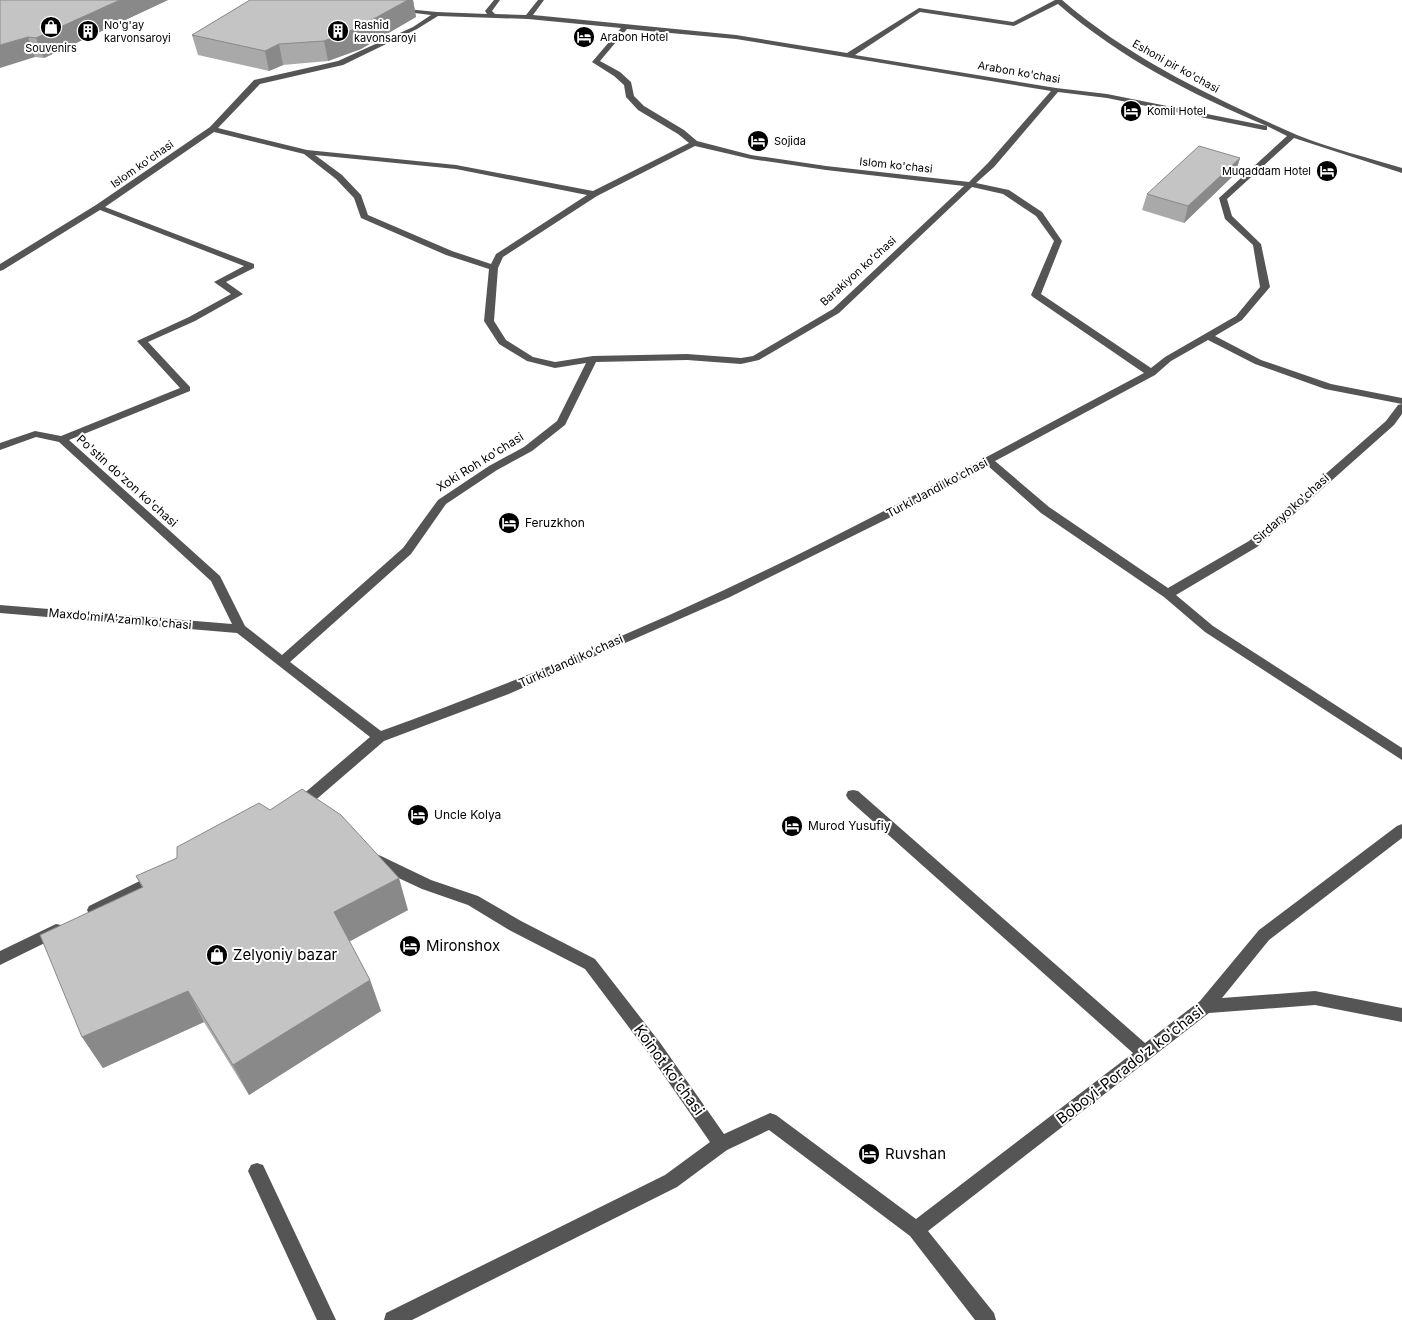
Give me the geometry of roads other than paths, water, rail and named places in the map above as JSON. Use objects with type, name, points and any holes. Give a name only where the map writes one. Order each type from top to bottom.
[{"type":"street","points":[[493,16],[488,11],[496,0]]},
{"type":"street","points":[[528,17],[541,0]]},
{"type":"street","points":[[848,56],[919,10],[1014,24],[1058,0]]},
{"type":"street","name":"Eshoni pir ko'chasi","points":[[1058,0],[1104,37],[1142,62],[1197,93],[1293,135]]},
{"type":"street","name":"Arabon ko'chasi","points":[[388,8],[436,14],[528,17],[736,37],[964,73],[1056,90],[1107,96],[1293,135],[1402,171]]},
{"type":"street","name":"Islom ko'chasi","points":[[0,268],[100,207],[213,129],[257,82],[340,63],[415,28],[436,14]]},
{"type":"street","name":"Islom ko'chasi","points":[[626,26],[596,62],[618,74],[628,84],[630,97],[641,108],[682,132],[694,142],[751,157],[826,168],[969,184],[1006,192],[1039,214],[1058,241],[1036,295],[1151,373]]},
{"type":"street","name":"Barakiyon ko'chasi","points":[[494,268],[489,321],[502,342],[530,359],[555,365],[594,359],[687,357],[741,361],[756,358],[836,312],[969,184],[992,165],[1056,90]]},
{"type":"street","points":[[213,129],[307,152],[456,167],[594,194]]},
{"type":"street","name":"Turki Jandi ko'chasi","points":[[284,814],[302,805],[379,737],[506,690],[726,594],[887,514],[988,461],[1151,373],[1168,359],[1239,318],[1265,287],[1257,244],[1228,217],[1223,198],[1293,135]]},
{"type":"street","points":[[307,152],[339,177],[358,196],[364,216],[449,253],[494,268],[499,256],[594,194],[694,142]]},
{"type":"street","name":"Po'stin do'zon ko'chasi","points":[[100,207],[250,266],[219,282],[238,294],[192,319],[142,341],[186,389],[62,440],[216,579],[240,629],[379,737]]},
{"type":"street","points":[[1208,336],[1258,362],[1329,387],[1402,401]]},
{"type":"street","name":"Xoki Roh ko'chasi","points":[[282,662],[407,551],[442,502],[493,468],[528,449],[561,423],[594,359]]},
{"type":"street","name":"Sirdaryo ko'chasi","points":[[1168,594],[1253,544],[1390,423],[1402,407]]},
{"type":"street","points":[[0,448],[35,434],[62,440]]},
{"type":"street","points":[[988,461],[1045,510],[1168,594],[1209,629],[1402,756]]},
{"type":"street","name":"Maxdo'mi A'zam ko'chasi","points":[[0,609],[240,629]]},
{"type":"street","points":[[853,795],[1146,1054]]},
{"type":"street","points":[[302,805],[316,813]]},
{"type":"street","name":"Boboyi-Porado'z ko'chasi","points":[[916,1230],[1206,1006],[1264,935],[1402,830]]},
{"type":"street","name":"Koinot ko'chasi","points":[[366,851],[380,864],[427,885],[472,900],[516,926],[590,964],[655,1049],[721,1144]]},
{"type":"street","points":[[0,958],[169,872]]},
{"type":"street","points":[[1206,1006],[1315,998],[1402,1015]]},
{"type":"street","points":[[393,1320],[671,1180],[721,1144],[770,1121],[916,1230],[987,1320]]},
{"type":"street","points":[[257,1171],[327,1320]]},
{"type":"place","name":"Souvenirs","points":[[51,27]]},
{"type":"place","name":"No'g'ay karvonsaroyi","points":[[88,31]]},
{"type":"place","name":"Rashid kavonsaroyi","points":[[338,31]]},
{"type":"place","name":"Arabon Hotel","points":[[584,37]]},
{"type":"place","name":"Komil Hotel","points":[[1131,111]]},
{"type":"place","name":"Sojida","points":[[758,141]]},
{"type":"place","name":"Muqaddam Hotel","points":[[1327,171]]},
{"type":"place","name":"Feruzkhon","points":[[509,523]]},
{"type":"place","name":"Uncle Kolya","points":[[418,815]]},
{"type":"place","name":"Murod Yusufiy","points":[[792,826]]},
{"type":"place","name":"Mironshox","points":[[410,946]]},
{"type":"place","name":"Zelyoniy bazar","points":[[217,955]]},
{"type":"place","name":"Ruvshan","points":[[869,1154]]}]
